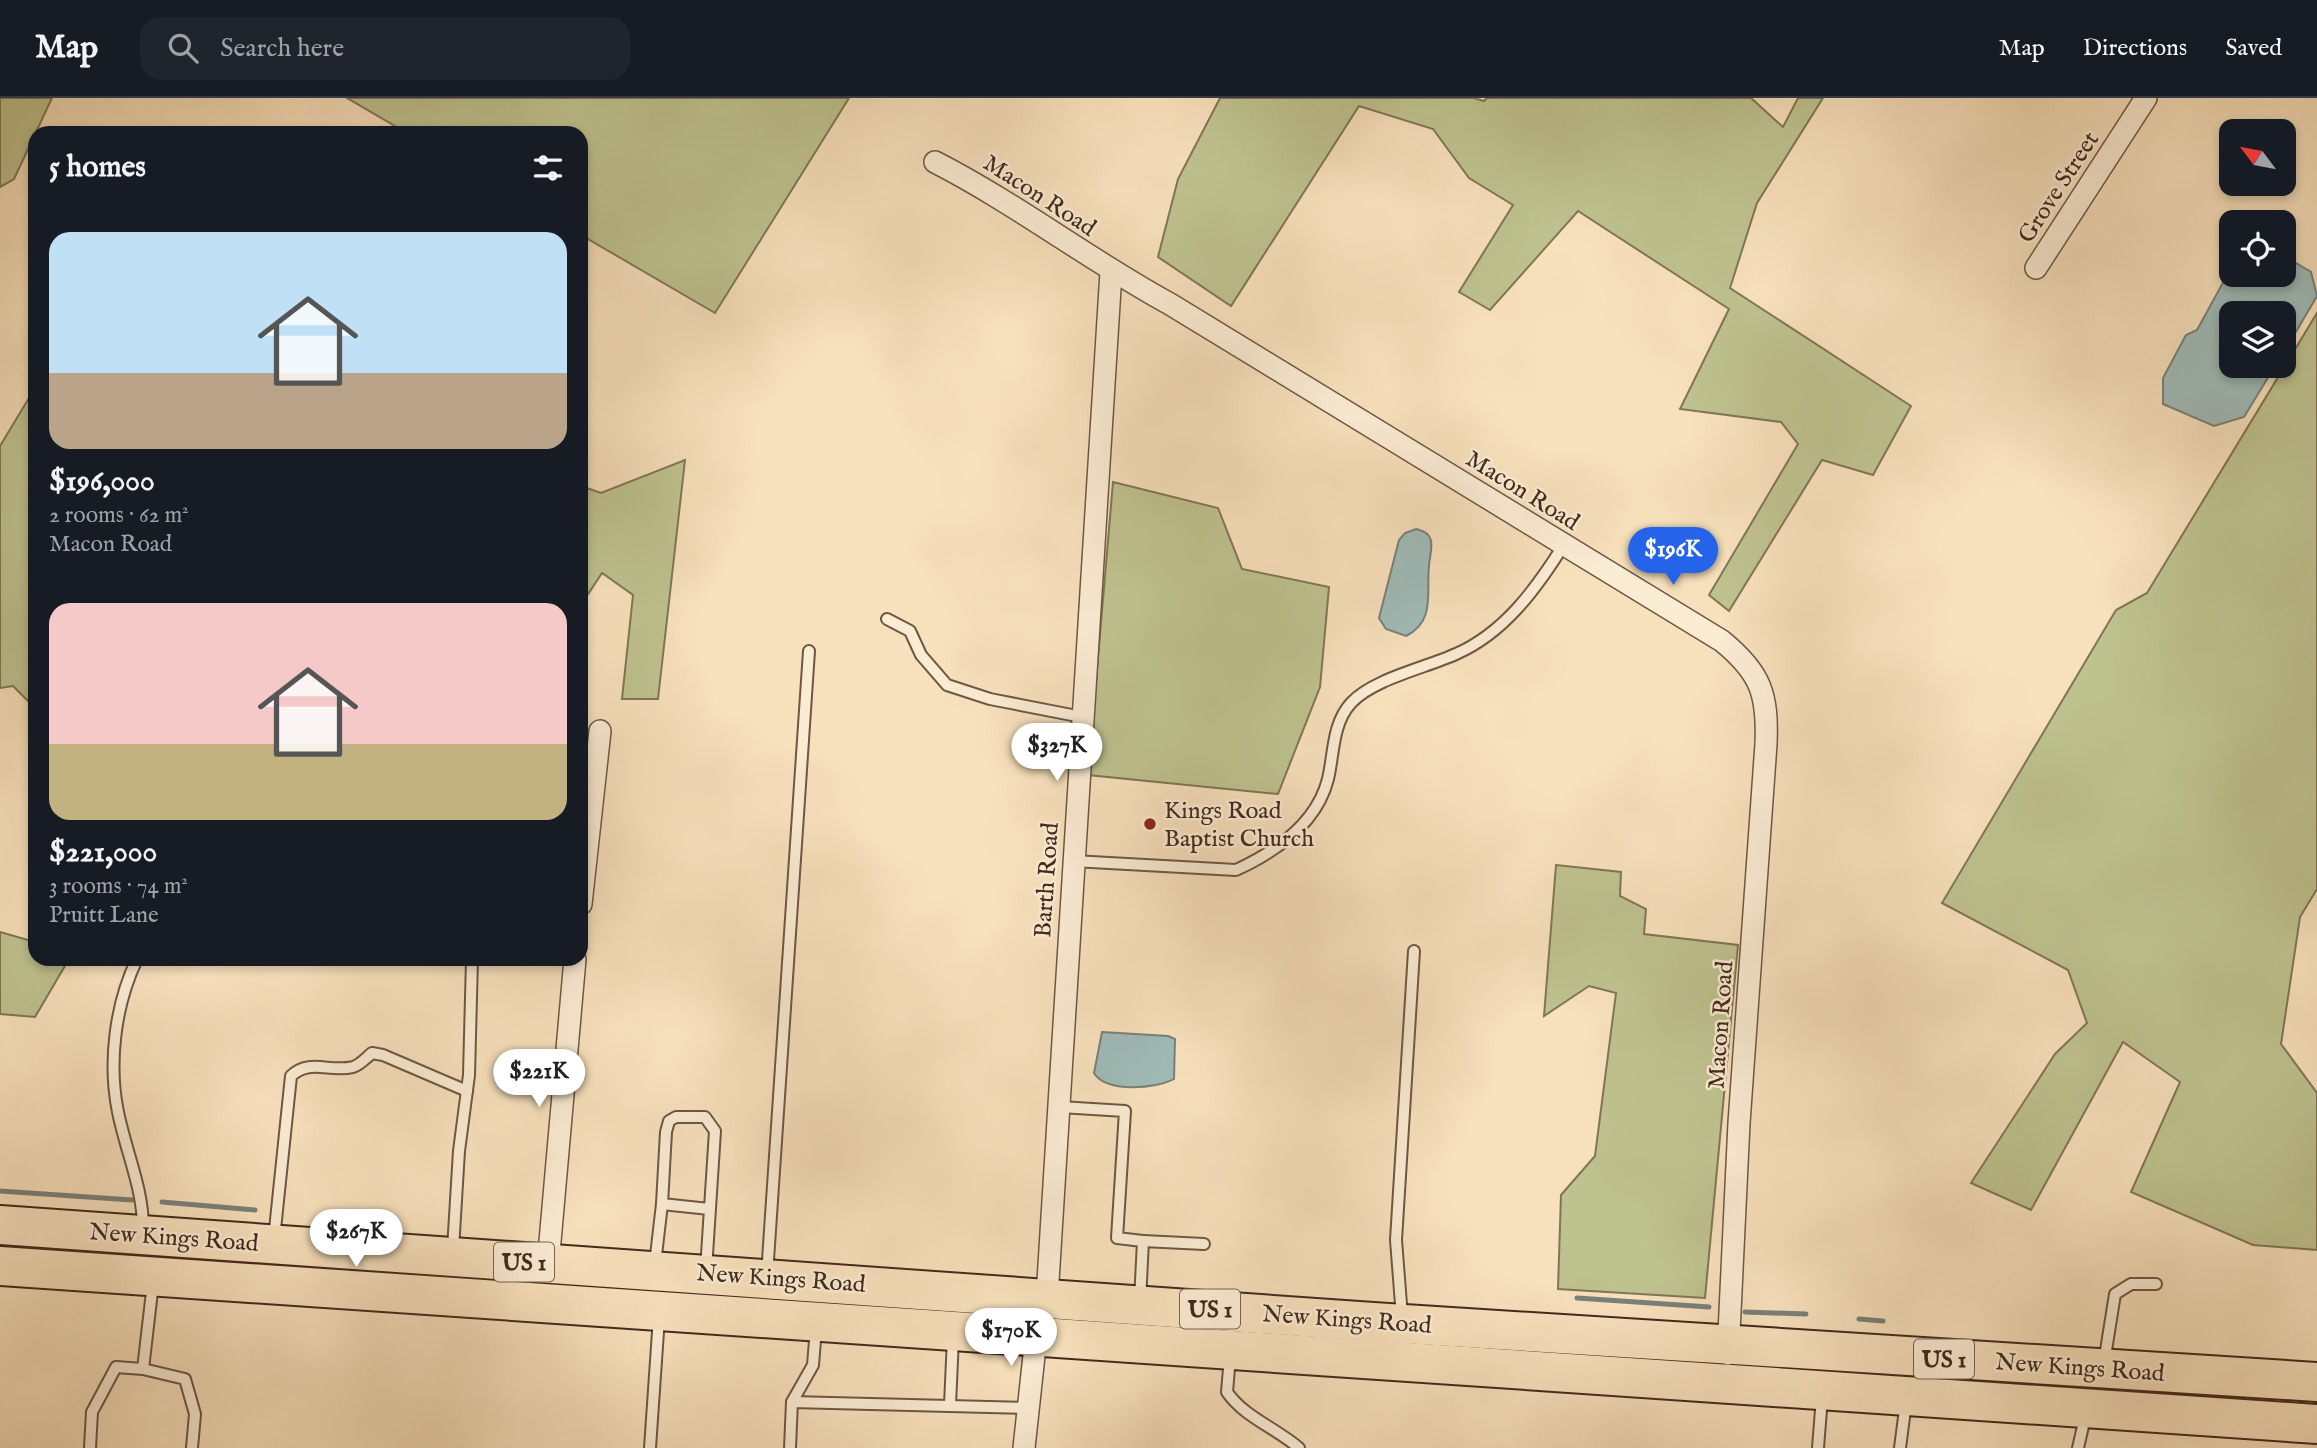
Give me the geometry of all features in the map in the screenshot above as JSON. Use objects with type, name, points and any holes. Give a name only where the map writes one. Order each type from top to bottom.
[{"type":"highway","name":"New Kings Road","points":[[0,1225],[1403,1323],[2317,1382]]},
{"type":"highway","name":"New Kings Road","points":[[0,1266],[2317,1424]]},
{"type":"highway","points":[[1867,1394],[1976,1381],[2059,1385],[2073,1382],[2096,1368]]},
{"type":"highway","points":[[2087,1409],[2094,1397],[2108,1390],[2258,1400],[2317,1392]]},
{"type":"street","name":"Grove Street","points":[[2036,268],[2146,98]]},
{"type":"street","name":"Macon Road","points":[[935,162],[992,191],[1111,272],[1170,304],[1722,640],[1742,657],[1758,680],[1765,696],[1766,744],[1739,1123],[1726,1384]]},
{"type":"street","name":"Barth Road","points":[[1024,1448],[1036,1337],[1047,1297],[1111,272]]},
{"type":"street","points":[[588,840],[600,731]]},
{"type":"street","points":[[548,1264],[574,966]]},
{"type":"street","points":[[334,1289],[336,1248]]},
{"type":"lane","points":[[1073,861],[1236,870],[1254,862],[1298,830],[1318,803],[1328,780],[1340,721],[1349,705],[1364,691],[1459,653],[1486,636],[1538,586],[1563,545]]},
{"type":"lane","points":[[887,619],[910,631],[922,655],[947,685],[990,699],[1082,717]]},
{"type":"lane","points":[[767,1277],[809,651]]},
{"type":"lane","points":[[1403,1323],[1396,1240],[1407,1098],[1410,986],[1414,951]]},
{"type":"lane","points":[[134,966],[120,1005],[116,1034],[115,1090],[142,1200],[143,1234]]},
{"type":"lane","points":[[452,1255],[459,1150],[467,1091],[472,966]]},
{"type":"lane","points":[[274,1243],[291,1076],[297,1070],[307,1066],[352,1067],[372,1053],[383,1055],[467,1091]]},
{"type":"lane","points":[[1059,1107],[1125,1111],[1117,1238],[1204,1244]]},
{"type":"lane","points":[[654,1269],[669,1121],[676,1117],[705,1117],[715,1131],[706,1273]]},
{"type":"lane","points":[[662,1204],[709,1209]]},
{"type":"lane","points":[[1140,1303],[1143,1241]]},
{"type":"lane","points":[[143,1369],[153,1276]]},
{"type":"lane","points":[[2096,1368],[2115,1294],[2131,1284],[2156,1284]]},
{"type":"lane","points":[[650,1448],[659,1311]]},
{"type":"lane","points":[[790,1448],[792,1402],[813,1365],[817,1322]]},
{"type":"lane","points":[[950,1405],[954,1331]]},
{"type":"lane","points":[[1230,1350],[1227,1392],[1237,1406],[1279,1431],[1299,1448]]},
{"type":"lane","points":[[90,1448],[92,1412],[116,1367],[143,1369],[185,1380],[195,1414],[192,1448]]},
{"type":"lane","points":[[1818,1448],[1822,1391]]},
{"type":"lane","points":[[1900,1448],[1907,1396]]},
{"type":"lane","points":[[792,1402],[1027,1408]]},
{"type":"lane","points":[[2078,1448],[2087,1409]]},
{"type":"green space","points":[[0,98],[52,98],[39,126],[28,126],[28,149],[14,179],[0,187]]},
{"type":"green space","points":[[347,98],[849,98],[715,313],[588,239],[588,126],[395,126]]},
{"type":"green space","points":[[1220,98],[1474,98],[1484,101],[1487,98],[1751,98],[1783,127],[1798,98],[1823,98],[1757,203],[1730,288],[1911,406],[1873,475],[1822,460],[1729,611],[1709,595],[1798,444],[1781,422],[1680,409],[1729,309],[1578,211],[1490,310],[1459,292],[1513,205],[1469,178],[1433,129],[1359,106],[1231,306],[1158,257],[1178,179]]},
{"type":"green space","points":[[2317,313],[2317,889],[2300,917],[2281,1044],[2317,1093],[2317,1250],[2253,1245],[2131,1192],[2180,1082],[2123,1042],[2031,1210],[1971,1183],[2055,1054],[2087,1023],[2068,970],[1942,903],[2116,610],[2147,593],[2278,378],[2296,378],[2296,348]]},
{"type":"green space","points":[[28,400],[28,701],[13,686],[0,688],[0,446]]},
{"type":"green space","points":[[685,460],[658,699],[622,699],[633,595],[602,573],[588,594],[588,488],[601,493]]},
{"type":"green space","points":[[1113,482],[1218,508],[1242,569],[1329,587],[1320,687],[1278,794],[1088,775]]},
{"type":"green space","points":[[1556,865],[1621,872],[1620,896],[1646,909],[1644,934],[1738,945],[1705,1298],[1558,1289],[1561,1195],[1595,1156],[1616,993],[1589,986],[1544,1016]]},
{"type":"green space","points":[[0,932],[28,940],[28,966],[65,966],[35,1017],[0,1014]]},
{"type":"water","points":[[2296,263],[2311,272],[2317,296],[2296,332],[2296,301],[2219,301],[2219,378],[2268,378],[2244,417],[2214,426],[2163,404],[2163,378],[2186,335],[2197,330],[2221,287],[2296,287]]},
{"type":"water","points":[[1416,529],[1426,533],[1431,541],[1428,605],[1422,622],[1406,636],[1386,629],[1379,618],[1399,540],[1405,533]]},
{"type":"water","points":[[1102,1032],[1168,1036],[1175,1039],[1174,1079],[1156,1085],[1132,1087],[1109,1084],[1100,1079],[1094,1073]]},
{"type":"waterway","points":[[0,1191],[132,1200]]},
{"type":"waterway","points":[[162,1202],[255,1210]]},
{"type":"waterway","points":[[1577,1298],[1709,1307]]},
{"type":"waterway","points":[[1745,1312],[1806,1314]]},
{"type":"waterway","points":[[1859,1319],[1883,1321]]},
{"type":"place","name":"Kings Road Baptist Church","points":[[1150,824]]}]
